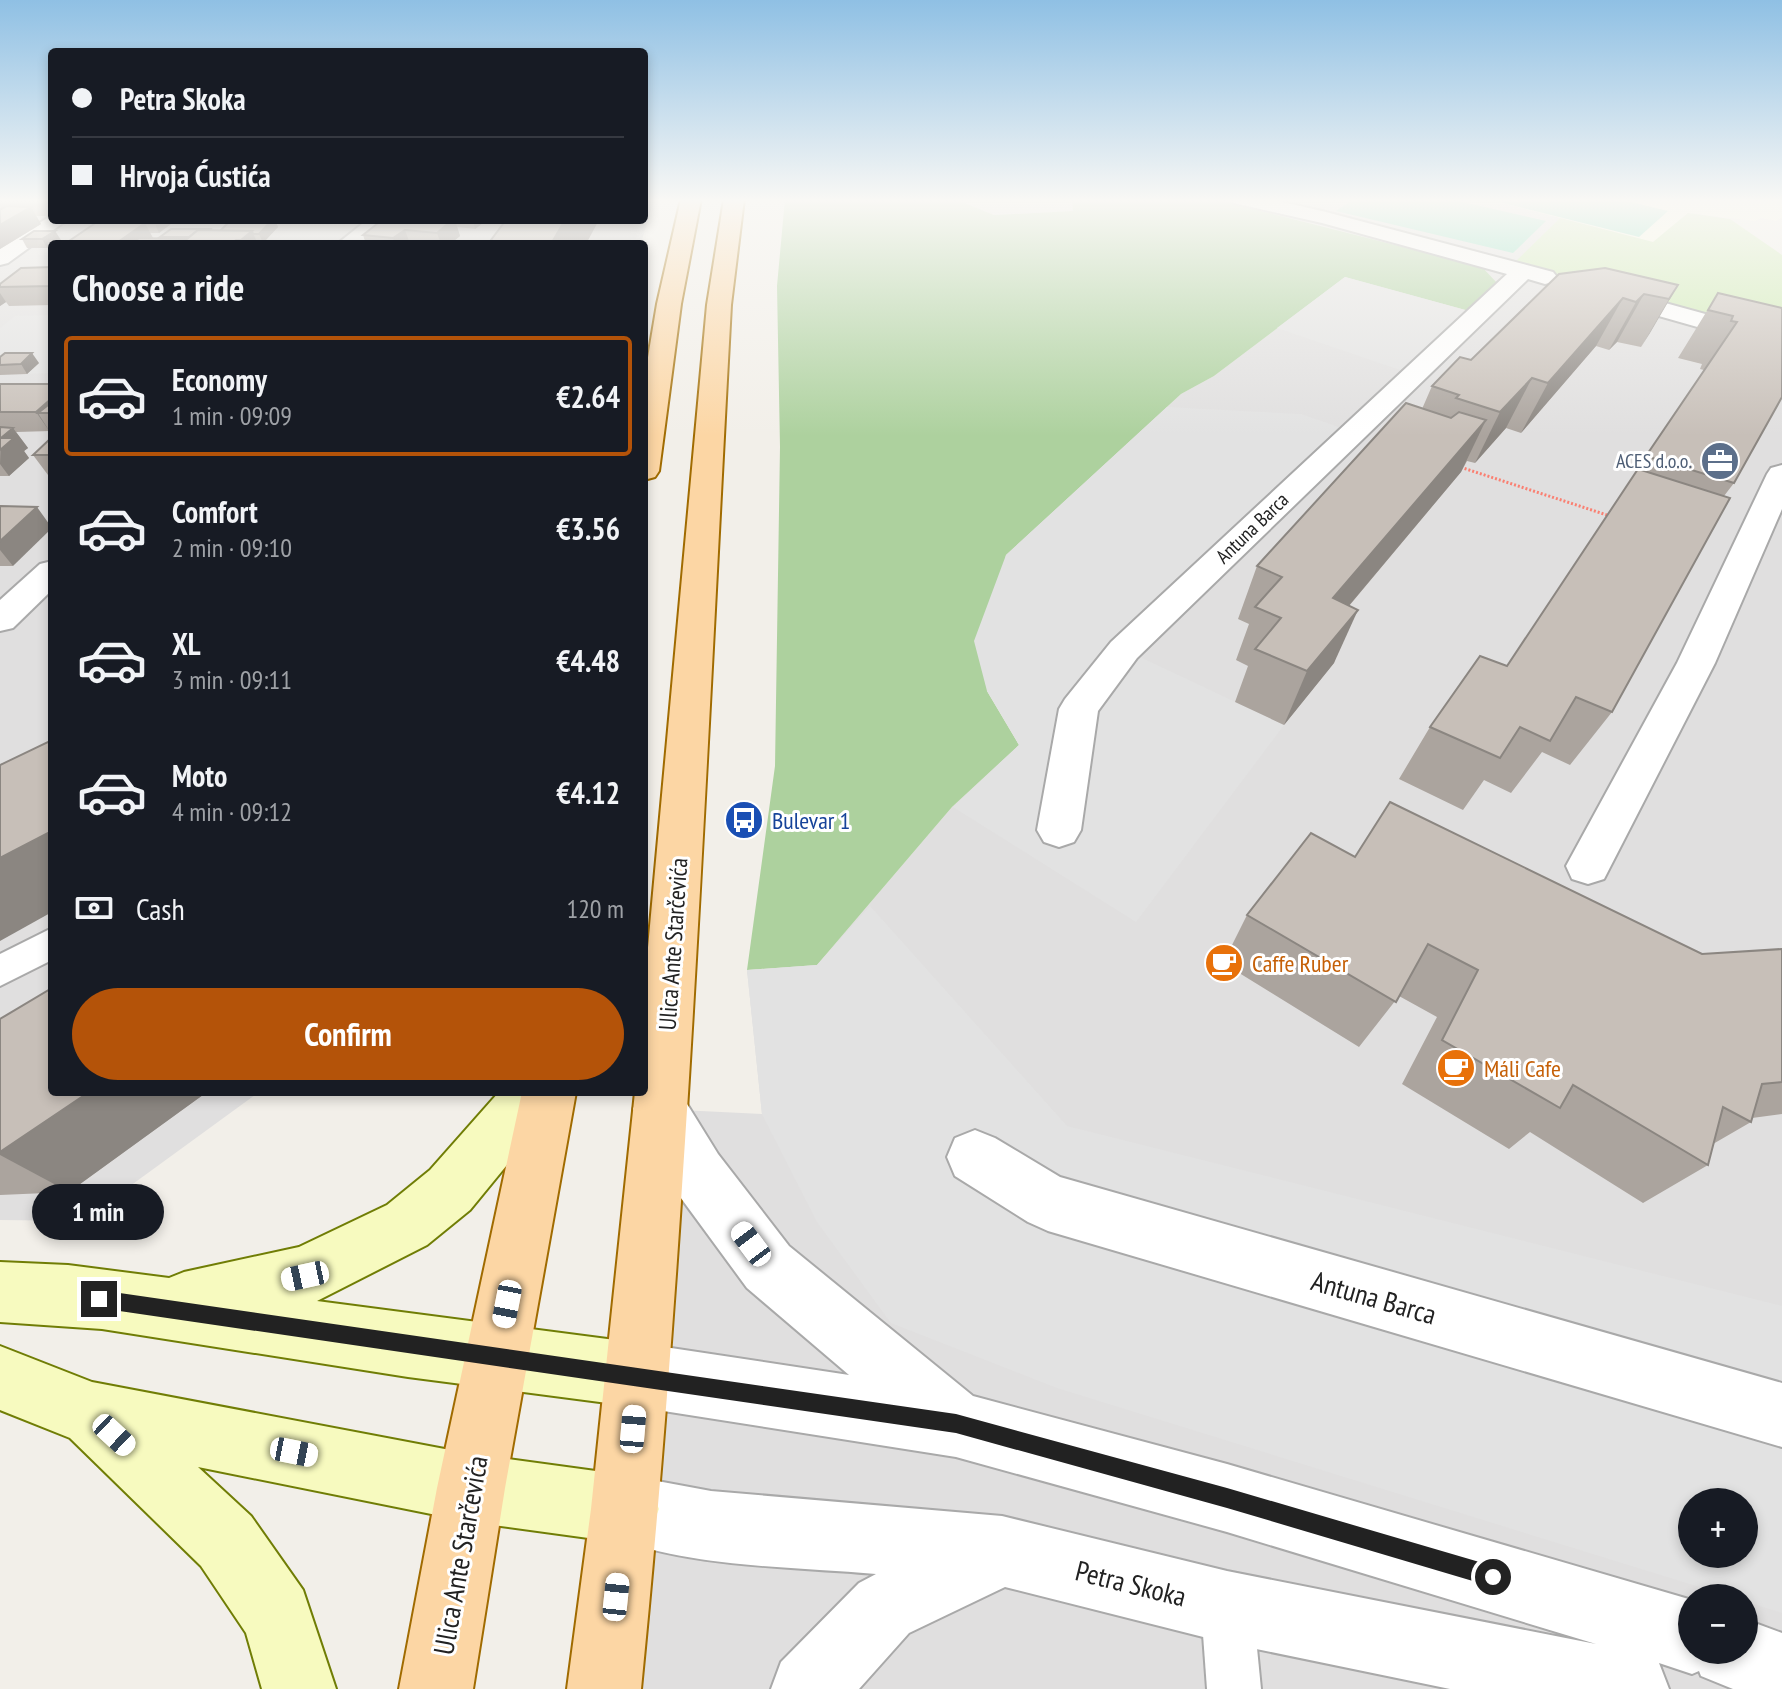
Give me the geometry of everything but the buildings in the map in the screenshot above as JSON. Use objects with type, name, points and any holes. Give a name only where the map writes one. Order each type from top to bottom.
[{"type":"main road","points":[[648,444],[674,278]]},
{"type":"main road","name":"Ulica Ante Starčevića","points":[[604,1689],[638,1375],[723,278]]},
{"type":"main road","points":[[159,1307],[305,1276],[407,1225],[450,1190],[530,1096]]},
{"type":"main road","name":"Ulica Ante Starčevića","points":[[436,1689],[471,1488],[548,1096]]},
{"type":"main road","points":[[0,1292],[40,1292],[159,1307],[497,1359],[638,1375]]},
{"type":"main road","points":[[0,1378],[92,1414],[471,1488],[625,1509]]},
{"type":"main road","points":[[92,1414],[226,1541],[277,1616],[299,1689]]},
{"type":"street","name":"Antuna Barca","points":[[1059,830],[1079,709],[1124,650],[1516,278]]},
{"type":"street","points":[[1548,278],[1782,343]]},
{"type":"street","points":[[1588,866],[1696,663],[1782,474]]},
{"type":"street","points":[[0,620],[48,575]]},
{"type":"street","points":[[660,1109],[698,1174],[768,1267],[956,1424]]},
{"type":"street","name":"Antuna Barca","points":[[975,1157],[1048,1202],[1782,1415]]},
{"type":"street","points":[[638,1375],[956,1424],[1227,1498],[1678,1633]]},
{"type":"street","name":"Petra Skoka","points":[[625,1509],[711,1525],[1002,1551],[1227,1607],[1632,1689]]},
{"type":"street","points":[[808,1689],[884,1608],[1002,1551]]},
{"type":"street","points":[[1758,1661],[1782,1670]]},
{"type":"lane","points":[[0,971],[48,945]]},
{"type":"lane","points":[[1227,1607],[1234,1689]]},
{"type":"path","points":[[1443,461],[1623,520]]},
{"type":"shaded area","points":[[0,278],[48,278],[48,1096],[254,1096],[82,1221],[0,1220]]},
{"type":"shaded area","points":[[1344,278],[1550,278],[1782,343],[1782,1689],[604,1689],[660,1109],[762,1114],[747,970],[817,965],[952,807],[1019,745],[1006,555],[1181,394],[1214,376]]},
{"type":"shaded area","points":[[1344,278],[1469,311],[1403,371],[1277,328]]},
{"type":"shaded area","points":[[48,315],[48,373],[0,375],[0,328],[15,316]]},
{"type":"shaded area","points":[[1167,407],[1301,414],[1353,432],[1125,650],[1284,725],[1136,922],[953,807],[1019,745],[987,691],[974,641],[1006,555]]},
{"type":"shaded area","points":[[870,906],[1067,1126],[1782,1306],[1782,1613],[1758,1605],[1758,1584],[1690,1584],[1057,1388],[891,1323],[817,1222],[762,1114],[747,970],[817,965]]},
{"type":"green space","points":[[778,278],[1344,278],[1214,376],[1181,394],[1006,555],[987,691],[1019,745],[952,807],[817,965],[747,970],[775,766],[780,447]]},
{"type":"green space","points":[[1348,278],[1492,278],[1498,284],[1469,311]]},
{"type":"green space","points":[[1549,278],[1782,278],[1782,343]]},
{"type":"place","name":"ACES d.o.o.","points":[[1720,461]]},
{"type":"place","name":"Bulevar 1","points":[[744,820]]},
{"type":"place","name":"Caffe Ruber","points":[[1224,963]]},
{"type":"place","name":"Máli Cafe","points":[[1456,1068]]},
{"type":"route","points":[[99,1299],[497,1359],[638,1375],[956,1424],[1227,1498],[1493,1577]]}]
